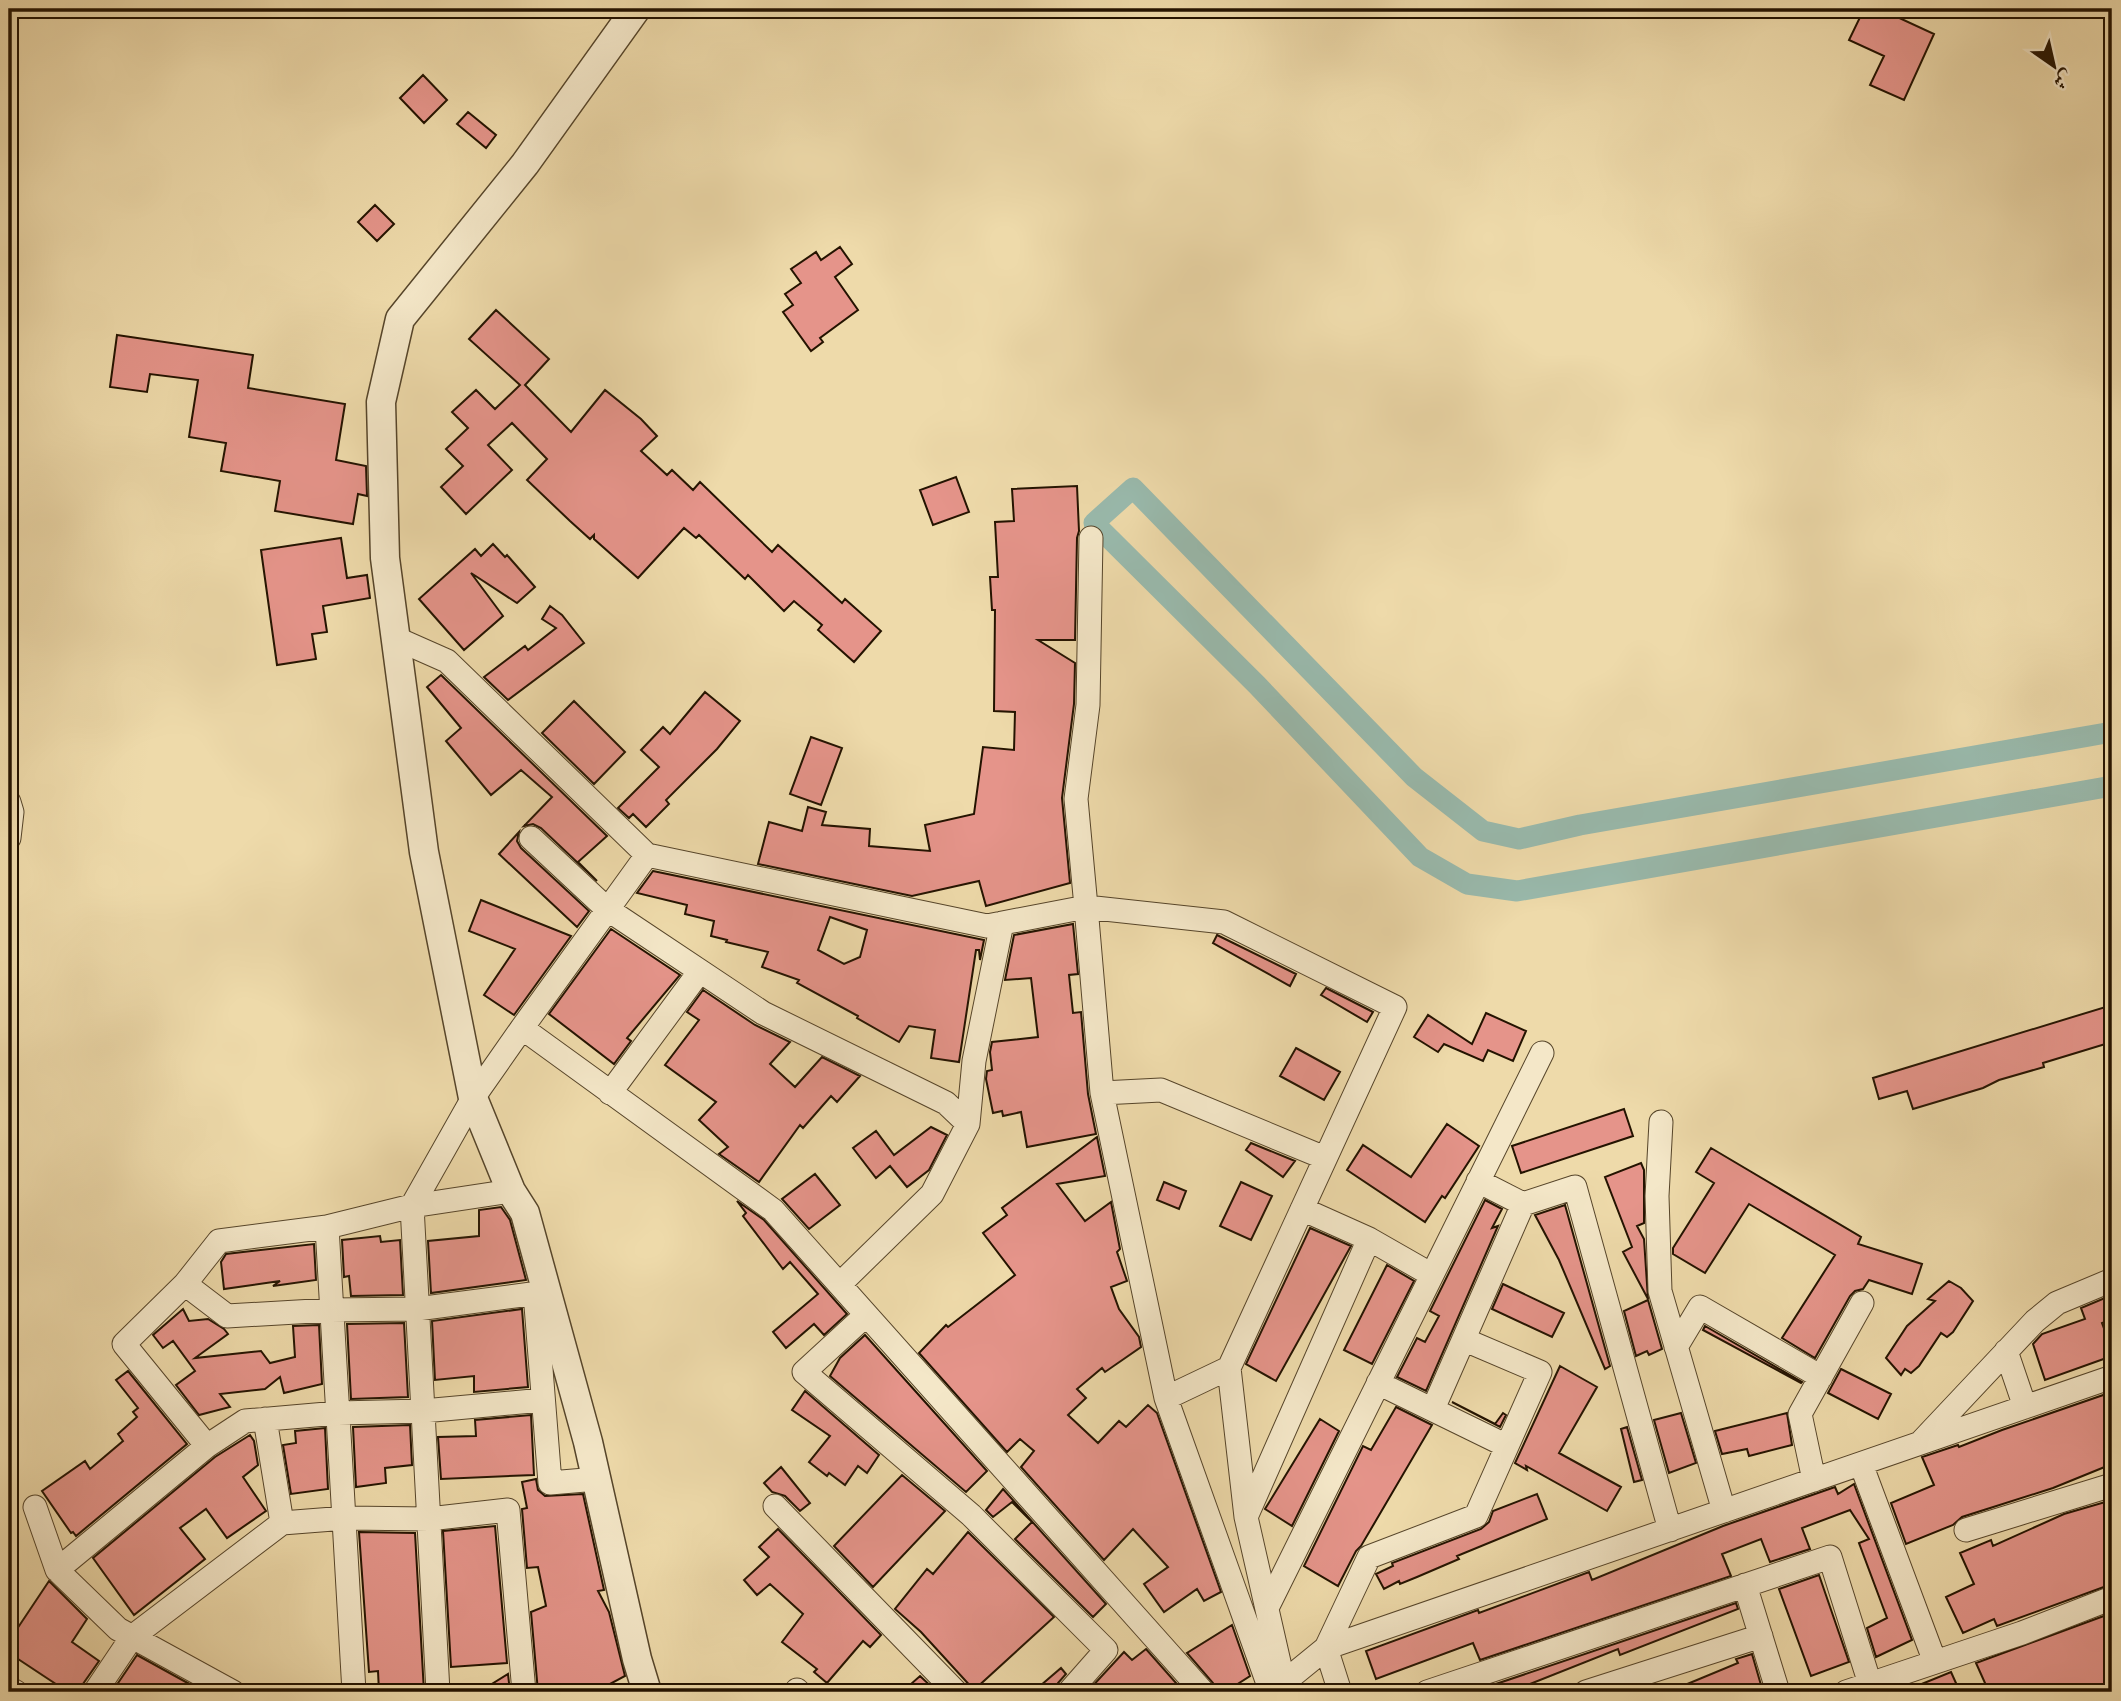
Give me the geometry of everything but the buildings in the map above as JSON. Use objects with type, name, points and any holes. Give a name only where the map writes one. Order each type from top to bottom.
[{"type":"street","points":[[636,9],[525,164],[400,319],[381,402],[385,558],[395,638],[424,852],[473,1098],[511,1191],[525,1213],[541,1292],[597,1479],[637,1660],[647,1692]]},
{"type":"street","points":[[1091,538],[1088,705],[1076,799],[1102,1093],[1166,1398],[1276,1689]]},
{"type":"street","points":[[395,638],[447,661],[647,855],[987,926],[1086,907],[1224,922],[1395,1007],[1229,1368],[1246,1517],[1267,1608],[1276,1689]]},
{"type":"street","points":[[9,802],[12,812],[9,838]]},
{"type":"street","points":[[531,838],[607,909],[763,1013],[946,1103],[968,1124]]},
{"type":"street","points":[[438,1692],[412,1206],[473,1098],[647,855]]},
{"type":"street","points":[[840,1284],[932,1194],[968,1124],[974,1061],[1002,923]]},
{"type":"street","points":[[610,1093],[701,971]]},
{"type":"street","points":[[522,1028],[773,1210],[1202,1692]]},
{"type":"street","points":[[1267,1608],[1542,1053]]},
{"type":"street","points":[[1102,1093],[1161,1090],[1325,1158]]},
{"type":"street","points":[[1661,1122],[1657,1196],[1660,1291],[1724,1511]]},
{"type":"street","points":[[1478,1181],[1523,1204],[1576,1187],[1670,1530]]},
{"type":"street","points":[[207,1446],[124,1344],[185,1284],[219,1241],[327,1227],[412,1206],[511,1191]]},
{"type":"street","points":[[1433,1409],[1523,1204]]},
{"type":"street","points":[[1302,1209],[1369,1239],[1432,1275]]},
{"type":"street","points":[[327,1227],[354,1692]]},
{"type":"street","points":[[1246,1517],[1369,1239]]},
{"type":"street","points":[[1919,1444],[2035,1321],[2057,1303],[2112,1280]]},
{"type":"street","points":[[185,1284],[227,1316],[331,1310],[417,1309],[541,1292]]},
{"type":"street","points":[[541,1292],[543,1400],[550,1483],[597,1479]]},
{"type":"street","points":[[1814,1480],[1800,1414],[1863,1303]]},
{"type":"street","points":[[1676,1347],[1700,1307],[1821,1377]]},
{"type":"street","points":[[866,1315],[804,1372],[971,1515],[1106,1650],[1069,1692]]},
{"type":"street","points":[[1340,1692],[1326,1648],[1369,1557],[1476,1516],[1540,1372],[1465,1340]]},
{"type":"street","points":[[2006,1351],[2025,1407]]},
{"type":"street","points":[[1166,1398],[1229,1368]]},
{"type":"street","points":[[1276,1689],[1326,1648],[2112,1377]]},
{"type":"street","points":[[1378,1383],[1507,1446]]},
{"type":"street","points":[[57,1570],[207,1446],[246,1421],[338,1413],[423,1411],[543,1400]]},
{"type":"street","points":[[265,1419],[282,1523]]},
{"type":"street","points":[[1861,1464],[1935,1662]]},
{"type":"street","points":[[1966,1530],[2112,1485]]},
{"type":"street","points":[[775,1506],[956,1692]]},
{"type":"street","points":[[35,1507],[57,1570],[118,1629],[233,1692]]},
{"type":"street","points":[[95,1692],[132,1637],[282,1523],[346,1518],[429,1519],[508,1510],[524,1692]]},
{"type":"street","points":[[1427,1692],[1829,1557],[1870,1684]]},
{"type":"street","points":[[1745,1585],[1778,1692]]},
{"type":"street","points":[[1846,1692],[2022,1633],[2112,1598]]},
{"type":"street","points":[[1586,1692],[1761,1636]]},
{"type":"street","points":[[9,1688],[16,1692]]},
{"type":"waterway","points":[[2112,732],[1580,825],[1519,839],[1483,831],[1414,777],[1133,488],[1094,523],[1257,685],[1420,857],[1467,884],[1517,891],[2112,786]]}]
